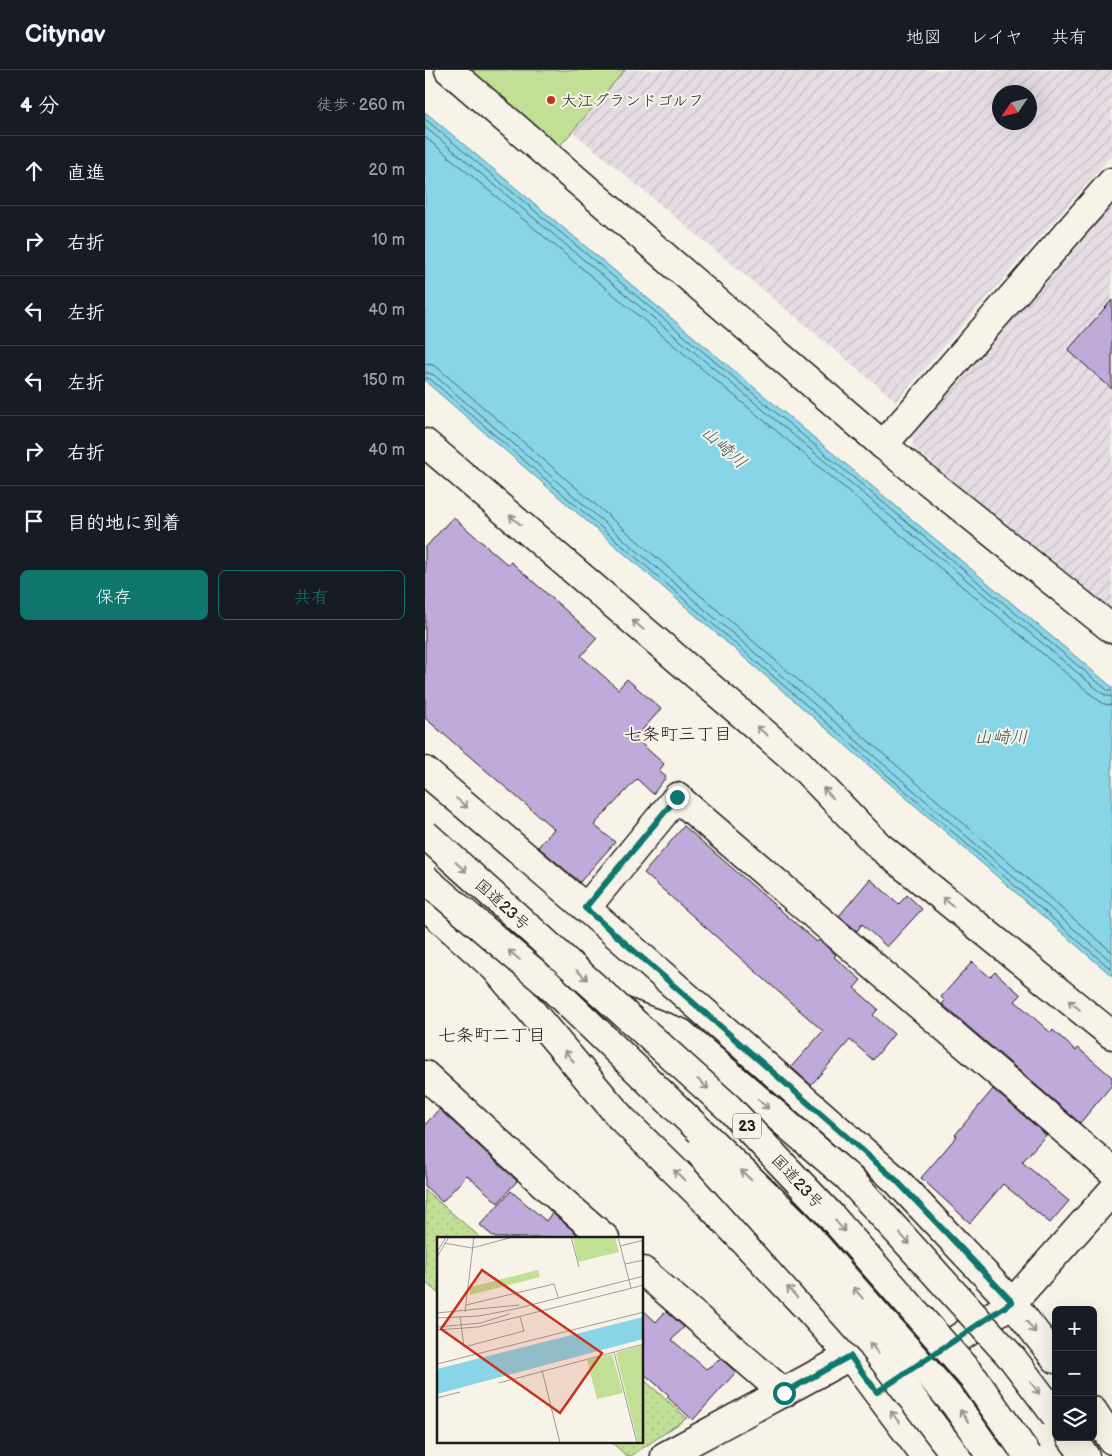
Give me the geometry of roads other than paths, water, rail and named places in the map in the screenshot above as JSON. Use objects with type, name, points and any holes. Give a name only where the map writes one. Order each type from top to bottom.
[{"type":"main road","points":[[449,70],[883,444],[1112,629]]},
{"type":"main road","points":[[883,444],[1112,182]]},
{"type":"main road","points":[[425,443],[799,762],[878,845],[1112,1036]]},
{"type":"main road","points":[[425,771],[896,1180],[1012,1302],[1052,1354]]},
{"type":"main road","points":[[585,908],[677,797],[1112,1171]]},
{"type":"main road","name":"国道23号","points":[[425,834],[729,1108],[832,1217],[975,1380],[1029,1456]]},
{"type":"main road","name":"国道23号","points":[[425,879],[549,985],[800,1227],[955,1404],[991,1456]]},
{"type":"main road","points":[[425,905],[495,968],[621,1118],[708,1204],[812,1313],[850,1356],[925,1456]]},
{"type":"main road","points":[[549,985],[872,1345],[956,1456]]},
{"type":"main road","points":[[622,1011],[681,1033],[848,1178],[1013,1359],[1052,1411]]},
{"type":"main road","points":[[425,1075],[604,1237]]},
{"type":"main road","points":[[877,1392],[1012,1302],[1112,1191]]},
{"type":"main road","points":[[644,1272],[784,1393]]},
{"type":"main road","points":[[665,1456],[850,1356]]},
{"type":"main road","points":[[1097,1417],[1112,1440]]},
{"type":"main road","points":[[1074,1441],[1085,1456]]},
{"type":"water","name":"山崎川","points":[[425,112],[1112,687],[1112,976],[425,381]]},
{"type":"place","name":"大江グランドゴルフ","points":[[551,100]]},
{"type":"district","name":"七条町三丁目","points":[[678,734]]},
{"type":"district","name":"七条町二丁目","points":[[492,1035]]}]
